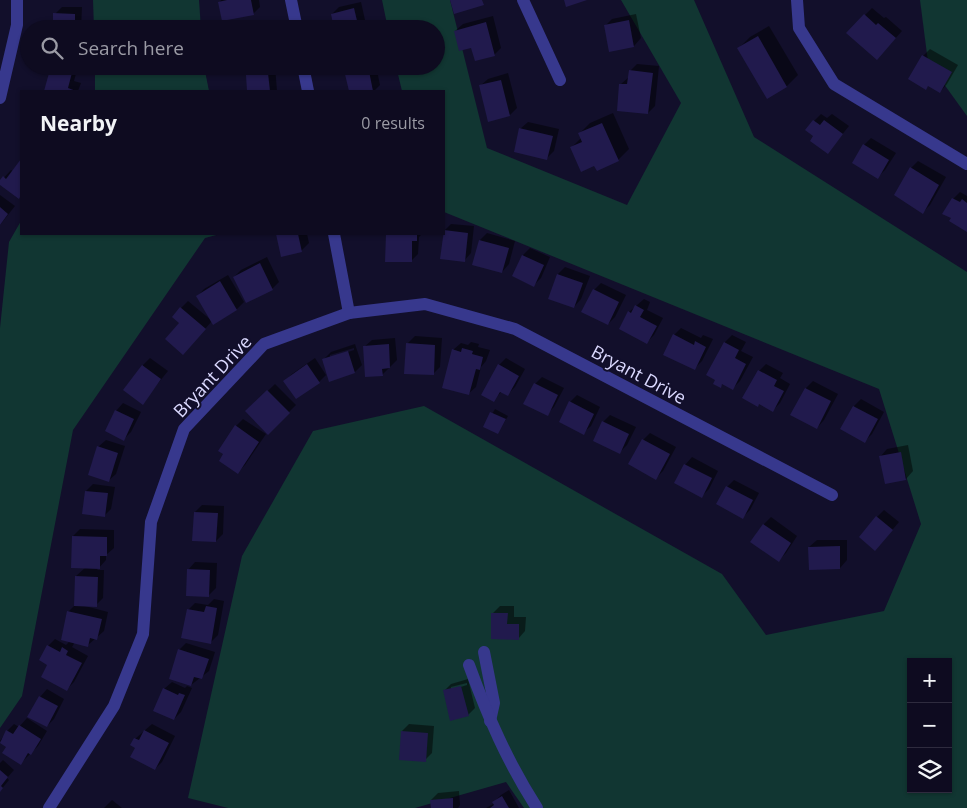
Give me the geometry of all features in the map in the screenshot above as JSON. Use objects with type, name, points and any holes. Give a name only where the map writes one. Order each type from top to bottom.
[{"type":"street","points":[[0,98],[17,25],[17,0]]},
{"type":"street","points":[[291,0],[295,20]]},
{"type":"street","points":[[523,0],[560,80]]},
{"type":"street","points":[[797,0],[799,28],[834,84],[967,164]]},
{"type":"street","points":[[305,75],[308,90]]},
{"type":"street","points":[[334,235],[349,313]]},
{"type":"street","name":"Bryant Drive","points":[[49,808],[114,706],[143,634],[151,522],[184,429],[264,344],[349,313],[425,304],[515,329],[832,495]]},
{"type":"street","points":[[484,652],[494,703],[490,721]]},
{"type":"street","points":[[469,665],[490,721],[520,781],[537,808]]},
{"type":"green space","points":[[93,0],[199,0],[200,20],[94,20]]},
{"type":"green space","points":[[382,0],[450,0],[487,148],[627,205],[681,103],[621,0],[694,0],[754,137],[967,272],[967,808],[524,808],[506,782],[415,808],[228,808],[188,798],[242,556],[313,431],[424,406],[722,574],[766,635],[884,611],[921,524],[879,389],[445,212],[445,90],[402,90],[398,75],[445,75],[445,20],[386,20]]},
{"type":"green space","points":[[920,0],[967,0],[967,116],[928,62]]},
{"type":"green space","points":[[95,75],[206,75],[209,90],[95,90]]},
{"type":"green space","points":[[20,223],[20,235],[216,235],[205,238],[73,430],[22,696],[0,728],[0,328],[9,242]]},
{"type":"building","points":[[251,0],[254,15],[222,20],[218,2]]},
{"type":"building","points":[[450,0],[482,0],[484,5],[454,14]]},
{"type":"building","points":[[564,0],[587,0],[566,7]]},
{"type":"building","points":[[354,8],[357,20],[332,20],[331,14]]},
{"type":"building","points":[[53,13],[75,14],[75,20],[53,20]]},
{"type":"building","points":[[864,14],[876,25],[878,23],[896,38],[877,60],[846,33]]},
{"type":"building","points":[[629,20],[634,47],[609,52],[604,25]]},
{"type":"building","points":[[486,22],[495,56],[475,61],[471,48],[459,51],[454,31]]},
{"type":"building","points":[[758,36],[787,87],[767,99],[737,48]]},
{"type":"building","points":[[922,55],[952,72],[940,93],[928,86],[926,90],[908,79]]},
{"type":"building","points":[[629,70],[653,73],[648,114],[617,111],[619,84],[627,84]]},
{"type":"building","points":[[48,75],[71,75],[68,88],[73,90],[44,90]]},
{"type":"building","points":[[246,75],[268,75],[270,90],[247,90]]},
{"type":"building","points":[[345,75],[370,75],[373,90],[349,90]]},
{"type":"building","points":[[501,80],[510,116],[488,122],[479,85]]},
{"type":"building","points":[[813,120],[820,125],[824,120],[843,134],[828,154],[810,141],[813,136],[805,130]]},
{"type":"building","points":[[602,123],[619,161],[597,171],[594,166],[581,172],[570,147],[582,142],[578,133]]},
{"type":"building","points":[[519,128],[553,136],[547,160],[514,152]]},
{"type":"building","points":[[863,144],[889,160],[878,179],[852,163]]},
{"type":"building","points":[[20,160],[19,199],[0,185],[0,180],[3,176],[6,179]]},
{"type":"building","points":[[910,167],[939,185],[923,214],[894,195]]},
{"type":"building","points":[[952,198],[960,202],[962,199],[967,203],[967,232],[949,221],[951,218],[942,214]]},
{"type":"building","points":[[0,207],[8,214],[0,225]]},
{"type":"building","points":[[445,230],[468,233],[465,262],[440,259]]},
{"type":"building","points":[[276,235],[298,235],[302,252],[281,257]]},
{"type":"building","points":[[386,235],[417,235],[417,241],[412,241],[412,262],[385,262]]},
{"type":"building","points":[[479,240],[509,248],[502,273],[472,265]]},
{"type":"building","points":[[522,255],[544,265],[534,287],[512,276]]},
{"type":"building","points":[[260,263],[273,290],[246,303],[233,277]]},
{"type":"building","points":[[557,274],[583,283],[574,308],[548,299]]},
{"type":"building","points":[[220,281],[237,310],[213,325],[196,296]]},
{"type":"building","points":[[593,289],[619,302],[608,325],[581,312]]},
{"type":"building","points":[[635,305],[644,310],[640,317],[657,326],[647,344],[619,329],[628,311],[631,313]]},
{"type":"building","points":[[180,307],[206,329],[183,355],[165,339],[179,323],[172,317]]},
{"type":"building","points":[[673,334],[694,345],[695,341],[706,347],[695,370],[663,355]]},
{"type":"building","points":[[724,342],[739,350],[735,358],[746,364],[733,390],[722,384],[721,388],[713,384],[715,380],[706,375]]},
{"type":"building","points":[[406,343],[435,345],[434,375],[404,374]]},
{"type":"building","points":[[389,344],[390,368],[382,369],[383,376],[365,377],[363,346]]},
{"type":"building","points":[[462,348],[473,351],[472,354],[483,357],[480,370],[476,369],[469,395],[442,388],[452,349],[461,352]]},
{"type":"building","points":[[348,351],[355,373],[329,382],[322,359]]},
{"type":"building","points":[[307,364],[320,383],[296,399],[283,381]]},
{"type":"building","points":[[498,364],[519,376],[508,396],[500,392],[494,402],[481,395]]},
{"type":"building","points":[[142,365],[161,379],[143,405],[123,390]]},
{"type":"building","points":[[758,370],[777,380],[774,386],[784,391],[773,412],[759,404],[758,407],[742,398]]},
{"type":"building","points":[[534,383],[558,395],[548,416],[523,404]]},
{"type":"building","points":[[805,388],[831,401],[817,429],[790,415]]},
{"type":"building","points":[[267,390],[290,413],[268,435],[245,411]]},
{"type":"building","points":[[569,401],[594,414],[584,435],[559,422]]},
{"type":"building","points":[[853,406],[878,419],[865,443],[840,429]]},
{"type":"building","points":[[115,410],[134,419],[124,441],[105,431]]},
{"type":"building","points":[[490,412],[506,419],[498,434],[483,427]]},
{"type":"building","points":[[602,421],[629,434],[620,454],[593,441]]},
{"type":"building","points":[[235,425],[259,442],[238,474],[219,461],[223,454],[218,451]]},
{"type":"building","points":[[642,439],[670,454],[656,480],[628,464]]},
{"type":"building","points":[[97,446],[118,453],[109,482],[88,475]]},
{"type":"building","points":[[901,452],[906,480],[885,484],[879,456]]},
{"type":"building","points":[[684,464],[712,478],[702,498],[674,483]]},
{"type":"building","points":[[726,486],[753,500],[743,519],[716,504]]},
{"type":"building","points":[[85,491],[108,493],[105,517],[82,514]]},
{"type":"building","points":[[194,512],[218,513],[216,542],[192,541]]},
{"type":"building","points":[[876,516],[893,530],[875,551],[859,537]]},
{"type":"building","points":[[763,524],[791,543],[779,562],[750,542]]},
{"type":"building","points":[[72,536],[107,537],[107,556],[100,556],[100,569],[71,568]]},
{"type":"building","points":[[840,546],[840,569],[809,570],[808,547]]},
{"type":"building","points":[[187,569],[210,570],[209,597],[186,596]]},
{"type":"building","points":[[75,576],[98,577],[97,607],[74,606]]},
{"type":"building","points":[[206,606],[217,608],[211,644],[181,638],[187,609],[204,612]]},
{"type":"building","points":[[67,611],[102,619],[97,640],[90,638],[88,647],[61,640]]},
{"type":"building","points":[[491,613],[508,613],[507,624],[519,624],[519,640],[491,639]]},
{"type":"building","points":[[47,645],[60,652],[62,647],[68,651],[66,655],[82,663],[67,691],[41,677],[47,665],[39,660]]},
{"type":"building","points":[[178,649],[209,659],[202,679],[194,677],[191,686],[169,679]]},
{"type":"building","points":[[461,686],[469,716],[450,721],[443,690]]},
{"type":"building","points":[[163,688],[178,695],[179,693],[185,695],[174,720],[153,711]]},
{"type":"building","points":[[39,696],[58,706],[47,727],[27,717]]},
{"type":"building","points":[[19,725],[41,739],[31,755],[28,753],[21,765],[2,753],[6,747],[0,743],[6,730],[13,734]]},
{"type":"building","points":[[144,730],[169,743],[155,770],[130,757],[135,748],[130,745],[134,738],[139,740]]},
{"type":"building","points":[[401,731],[428,733],[426,762],[399,760]]},
{"type":"building","points":[[0,770],[8,777],[1,786],[3,788],[0,792]]},
{"type":"building","points":[[502,796],[509,808],[490,808],[494,805],[492,802]]},
{"type":"building","points":[[453,798],[453,808],[431,808],[430,800]]}]
